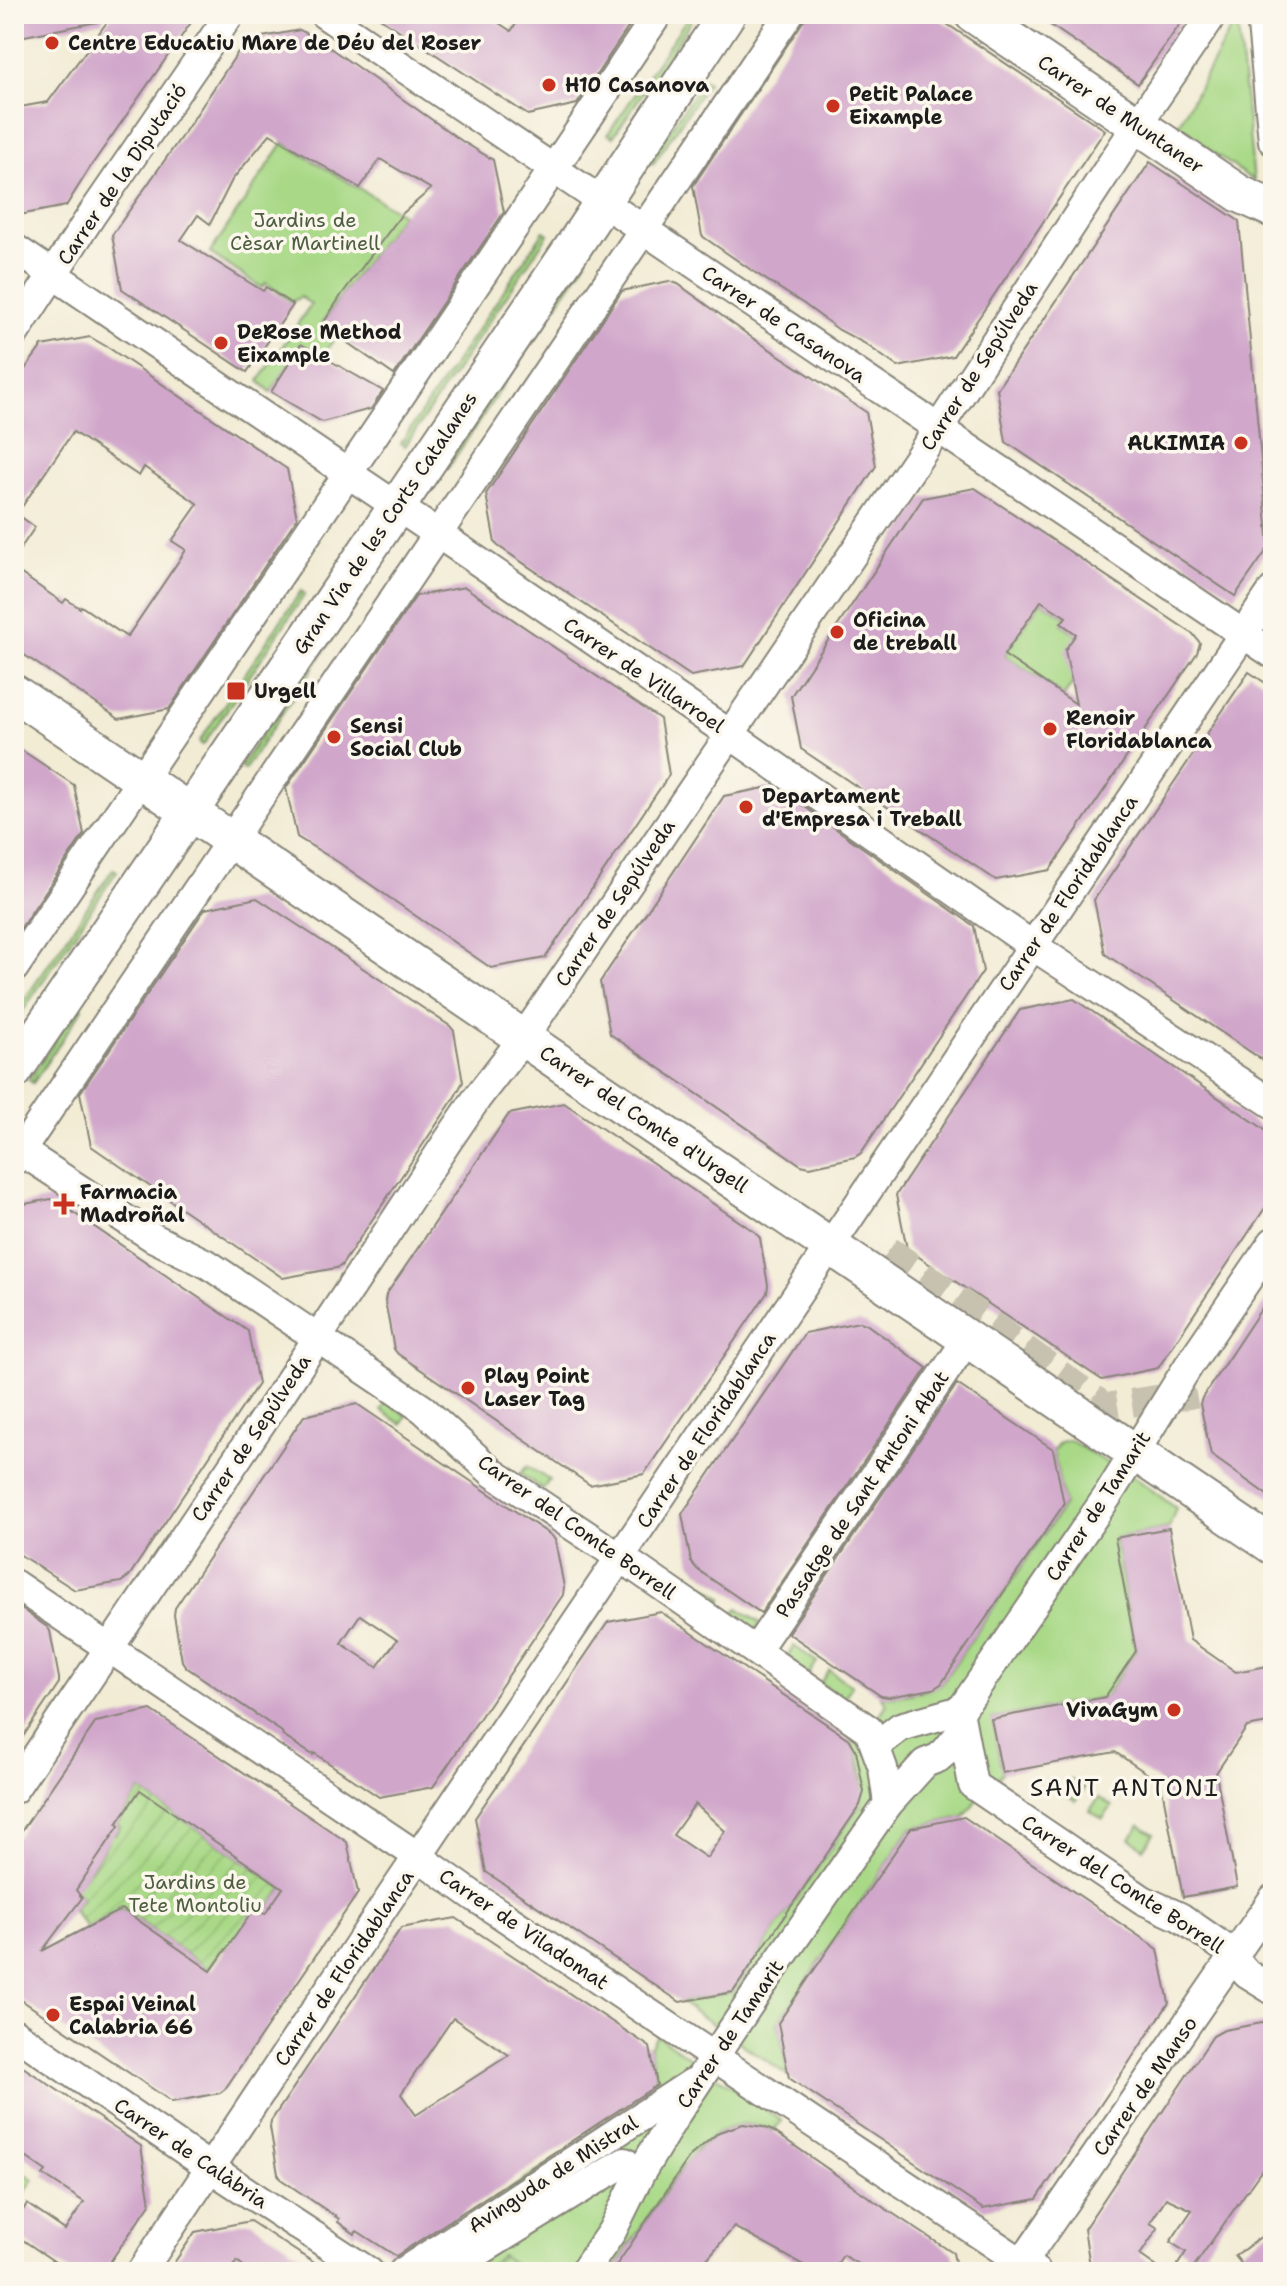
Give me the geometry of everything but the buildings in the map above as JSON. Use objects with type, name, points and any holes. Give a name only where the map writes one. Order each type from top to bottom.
[{"type":"main road","name":"Gran Via de les Corts Catalanes","points":[[14,1071],[727,14]]},
{"type":"main road","name":"Carrer de Muntaner","points":[[973,14],[1240,194],[1273,209]]},
{"type":"main road","name":"Carrer del Comte d'Urgell","points":[[14,693],[1273,1546]]},
{"type":"street","name":"Carrer de la Diputació","points":[[14,334],[230,14]]},
{"type":"street","name":"Carrer de Casanova","points":[[324,14],[1273,654]]},
{"type":"street","points":[[14,968],[658,14]]},
{"type":"street","points":[[17,1156],[789,14]]},
{"type":"street","name":"Carrer de Sepúlveda","points":[[14,1789],[454,1131],[524,1037],[938,429],[1213,14]]},
{"type":"street","points":[[1261,14],[1273,141]]},
{"type":"street","name":"Carrer de Villarroel","points":[[14,248],[438,534],[1033,946],[1273,1104]]},
{"type":"street","name":"Carrer de Floridablanca","points":[[141,2272],[1273,590]]},
{"type":"street","name":"Carrer del Comte Borrell","points":[[17,1156],[154,1238],[209,1265],[423,1409],[493,1473],[877,1734],[973,1780],[973,1785],[982,1792],[1143,1900],[1180,1917],[1226,1949],[1244,1971],[1273,1990]]},
{"type":"street","name":"Carrer de Tamarit","points":[[584,2272],[612,2231],[640,2174],[760,1988],[888,1804],[931,1761],[961,1720],[1189,1365],[1273,1242]]},
{"type":"street","name":"Passatge de Sant Antoni Abat","points":[[756,1650],[968,1338]]},
{"type":"street","name":"Carrer de Viladomat","points":[[14,1584],[419,1857],[709,2067],[1025,2269]]},
{"type":"street","points":[[888,1804],[877,1734],[900,1727],[961,1720],[973,1780]]},
{"type":"street","name":"Carrer de Manso","points":[[1025,2269],[1273,1899]]},
{"type":"street","name":"Carrer de Calàbria","points":[[14,2033],[369,2272]]},
{"type":"street","name":"Avinguda de Mistral","points":[[403,2272],[709,2067]]},
{"type":"street","name":"Avinguda de Mistral","points":[[446,2272],[625,2162]]},
{"type":"green space","points":[[690,14],[696,14],[613,137],[608,134]]},
{"type":"green space","points":[[1236,20],[1238,28],[1254,181],[1177,127]]},
{"type":"green space","points":[[704,79],[708,82],[653,164],[649,161]]},
{"type":"green space","name":"Jardins de Cèsar Martinell","points":[[283,143],[402,214],[322,324],[336,335],[323,357],[301,345],[271,392],[259,381],[311,304],[300,297],[292,302],[266,283],[262,288],[210,253]]},
{"type":"green space","points":[[544,231],[548,234],[405,446],[401,443]]},
{"type":"green space","points":[[584,257],[587,260],[447,469],[443,466]]},
{"type":"green space","points":[[376,566],[380,568],[244,770],[240,767]]},
{"type":"green space","points":[[301,591],[305,594],[203,745],[199,742]]},
{"type":"green space","points":[[1041,601],[1066,617],[1062,624],[1076,634],[1072,684],[1064,696],[1004,655]]},
{"type":"green space","points":[[113,869],[117,871],[14,1024],[14,1015]]},
{"type":"green space","points":[[79,1005],[83,1008],[33,1083],[29,1080]]},
{"type":"green space","points":[[387,1402],[407,1415],[402,1424],[381,1410]]},
{"type":"green space","points":[[1069,1440],[1130,1474],[1176,1508],[1169,1528],[1115,1538],[1136,1651],[1105,1697],[992,1719],[1002,1773],[964,1817],[911,1828],[778,2023],[789,2076],[680,2002],[733,1992],[860,1805],[861,1771],[850,1740],[862,1741],[887,1704],[881,1696],[911,1694],[941,1684],[1064,1505],[1053,1450],[1060,1442]]},
{"type":"green space","points":[[527,1466],[549,1480],[543,1489],[520,1474]]},
{"type":"green space","points":[[700,1583],[723,1598],[714,1611],[691,1596]]},
{"type":"green space","points":[[738,1608],[760,1623],[751,1636],[728,1621]]},
{"type":"green space","points":[[794,1646],[817,1662],[808,1675],[785,1659]]},
{"type":"green space","points":[[829,1670],[852,1686],[843,1699],[820,1683]]},
{"type":"green space","points":[[1071,1779],[1085,1788],[1076,1801],[1062,1792]]},
{"type":"green space","name":"Jardins de Tete Montoliu","points":[[140,1790],[283,1888],[265,1914],[252,1912],[230,1952],[223,1948],[208,1969],[122,1909],[87,1928],[73,1911],[82,1898],[74,1889],[96,1862],[112,1832],[115,1834],[120,1827],[117,1824]]},
{"type":"green space","points":[[1099,1798],[1112,1806],[1103,1819],[1089,1811]]},
{"type":"green space","points":[[1140,1825],[1154,1834],[1144,1848],[1130,1838]]},
{"type":"green space","points":[[657,2035],[782,2121],[773,2131],[743,2124],[719,2132],[698,2148],[669,2185],[612,2272],[524,2272],[501,2256],[482,2272],[396,2272],[389,2267],[658,2094],[650,2047]]},
{"type":"green space","points":[[14,2167],[34,2179],[14,2207]]},
{"type":"green space","points":[[501,2256],[524,2272],[482,2272]]},
{"type":"tunnel","points":[[889,1250],[1105,1407],[1182,1395],[1185,1410]]},
{"type":"place","name":"Centre Educatiu Mare de Déu del Roser","points":[[52,43]]},
{"type":"place","name":"H10 Casanova","points":[[549,85]]},
{"type":"place","name":"Petit Palace Eixample","points":[[833,106]]},
{"type":"place","name":"DeRose Method Eixample","points":[[221,343]]},
{"type":"place","name":"ALKIMIA","points":[[1241,443]]},
{"type":"place","name":"Oficina de treball","points":[[837,632]]},
{"type":"place","name":"Urgell","points":[[236,691]]},
{"type":"place","name":"Renoir Floridablanca","points":[[1050,729]]},
{"type":"place","name":"Sensi Social Club","points":[[334,737]]},
{"type":"place","name":"Departament d'Empresa i Treball","points":[[746,807]]},
{"type":"place","name":"Farmacia Madroñal","points":[[64,1204]]},
{"type":"place","name":"Play Point Laser Tag","points":[[468,1388]]},
{"type":"place","name":"VivaGym","points":[[1174,1710]]},
{"type":"place","name":"Espai Veinal Calabria 66","points":[[53,2015]]},
{"type":"district","name":"SANT ANTONI","points":[[1125,1788]]}]
